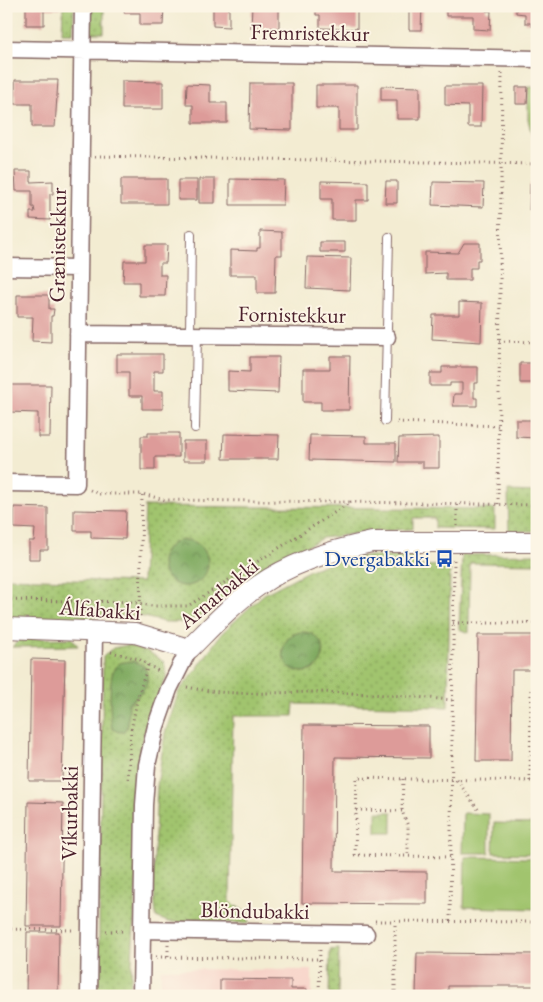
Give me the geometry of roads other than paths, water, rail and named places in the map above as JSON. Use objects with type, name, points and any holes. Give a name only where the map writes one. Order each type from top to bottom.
[{"type":"street","name":"Grænistekkur","points":[[6,484],[76,484],[83,6]]},
{"type":"street","name":"Fremristekkur","points":[[6,49],[537,59]]},
{"type":"street","points":[[6,266],[79,268]]},
{"type":"street","name":"Fornistekkur","points":[[78,334],[387,337]]},
{"type":"street","name":"Arnarbakki","points":[[141,996],[144,805],[147,764],[156,726],[169,689],[189,648],[257,586],[307,559],[350,546],[372,542],[537,542]]},
{"type":"street","name":"Álfabakki","points":[[6,628],[140,633],[189,648]]},
{"type":"street","name":"Víkurbakki","points":[[90,996],[94,631]]},
{"type":"street","name":"Blöndubakki","points":[[142,930],[366,934]]},
{"type":"lane","points":[[190,234],[195,428]]},
{"type":"lane","points":[[385,421],[389,237]]},
{"type":"place","name":"Dvergabakki","points":[[444,558]]}]
